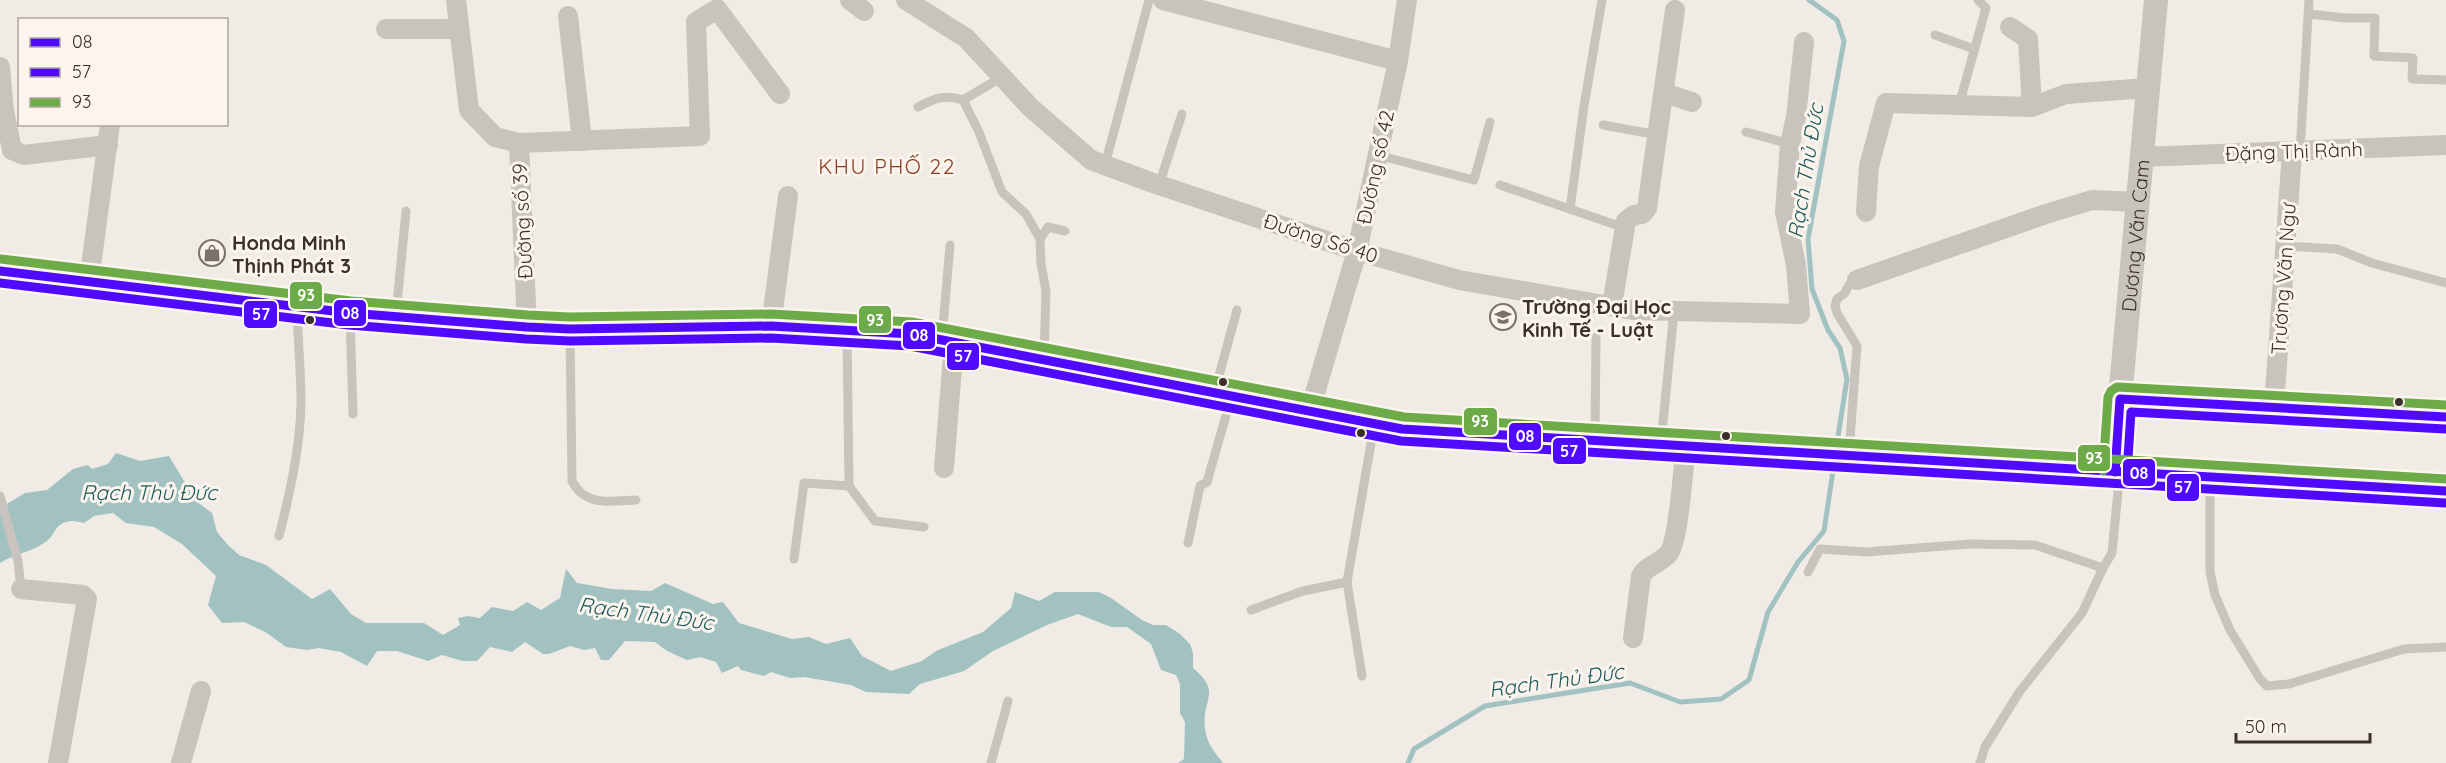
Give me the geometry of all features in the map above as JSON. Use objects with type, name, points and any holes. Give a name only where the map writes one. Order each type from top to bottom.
[{"type":"main road","points":[[0,271],[350,313],[527,327],[570,329],[771,326],[911,334],[1402,429],[2446,491]]},
{"type":"main road","points":[[2120,399],[2446,417]]},
{"type":"main road","name":"Dương Văn Cam","points":[[2115,472],[2120,399]]},
{"type":"street","name":"Đường số 39","points":[[456,0],[469,110],[495,137],[519,143],[527,327]]},
{"type":"street","name":"Đường Số 40","points":[[906,0],[929,7],[966,38],[1030,107],[1091,160],[1357,251],[1459,279],[1612,305],[1673,320],[1800,314],[1796,265],[1785,212],[1790,144]]},
{"type":"street","points":[[1163,0],[1221,8],[1398,61]]},
{"type":"street","name":"Đường số 42","points":[[1310,410],[1357,251],[1398,61],[1407,0]]},
{"type":"street","name":"Dương Văn Cam","points":[[2120,399],[2156,0]]},
{"type":"street","points":[[519,143],[700,136],[696,22],[717,9],[780,94]]},
{"type":"street","points":[[1612,305],[1625,228],[1629,218],[1642,214],[1647,208],[1675,10]]},
{"type":"street","points":[[568,16],[582,141]]},
{"type":"street","points":[[2010,27],[2028,39],[2032,107]]},
{"type":"street","points":[[386,29],[458,28]]},
{"type":"street","points":[[1790,144],[1796,117],[1804,42]]},
{"type":"street","points":[[0,67],[4,111],[12,150],[24,155],[108,145]]},
{"type":"street","points":[[1866,212],[1869,166],[1886,103],[2032,107],[2066,94],[2147,88]]},
{"type":"street","points":[[1664,93],[1692,102]]},
{"type":"street","points":[[89,281],[110,126]]},
{"type":"street","name":"Đặng Thị Rành","points":[[2142,157],[2446,145]]},
{"type":"street","name":"Trương Văn Ngư","points":[[2274,406],[2285,246],[2296,152]]},
{"type":"street","points":[[771,326],[788,196]]},
{"type":"street","points":[[1857,280],[2092,200],[2137,202]]},
{"type":"street","points":[[944,468],[948,341]]},
{"type":"street","points":[[1633,638],[1641,576],[1644,571],[1670,551],[1678,513],[1673,446]]},
{"type":"street","points":[[21,589],[83,595],[87,599],[58,763]]},
{"type":"street","points":[[181,763],[201,691]]},
{"type":"lane","points":[[1105,165],[1149,0]]},
{"type":"lane","points":[[1570,209],[1602,0]]},
{"type":"lane","points":[[1959,105],[1986,8],[1978,0]]},
{"type":"lane","points":[[2296,152],[2309,0]]},
{"type":"lane","points":[[2309,14],[2345,18],[2375,18],[2374,56],[2413,58],[2412,79],[2446,80]]},
{"type":"lane","points":[[1935,35],[1974,49]]},
{"type":"lane","points":[[963,100],[1002,77]]},
{"type":"lane","points":[[918,107],[942,96],[963,100],[979,132],[1002,192],[1026,214],[1040,239],[1041,264],[1046,291],[1044,360]]},
{"type":"lane","points":[[1159,185],[1182,114]]},
{"type":"lane","points":[[1377,155],[1474,180],[1490,122]]},
{"type":"lane","points":[[1603,125],[1658,135]]},
{"type":"lane","points":[[1746,132],[1790,144]]},
{"type":"lane","points":[[1500,185],[1625,228]]},
{"type":"lane","points":[[396,316],[406,211]]},
{"type":"lane","points":[[1040,239],[1048,227],[1065,231]]},
{"type":"lane","points":[[948,341],[950,245]]},
{"type":"lane","points":[[2285,246],[2337,249],[2372,263],[2446,283]]},
{"type":"lane","points":[[1849,455],[1857,346],[1835,306],[1837,299],[1857,280]]},
{"type":"lane","points":[[279,536],[289,495],[299,431],[301,402],[297,305]]},
{"type":"lane","points":[[1188,543],[1200,486],[1208,482],[1237,310]]},
{"type":"lane","points":[[350,313],[353,414]]},
{"type":"lane","points":[[1673,320],[1673,446]]},
{"type":"lane","points":[[570,329],[572,481],[585,497],[595,501],[636,500]]},
{"type":"lane","points":[[847,330],[849,486],[875,521],[924,526]]},
{"type":"lane","points":[[1595,441],[1596,337]]},
{"type":"lane","points":[[1362,676],[1347,582],[1375,424]]},
{"type":"lane","points":[[1980,763],[1985,747],[2020,691],[2082,613],[2112,553],[2118,491],[2115,472]]},
{"type":"lane","points":[[2210,478],[2210,572],[2215,595],[2230,630],[2260,679],[2267,686],[2289,684],[2404,649],[2446,647]]},
{"type":"lane","points":[[794,559],[804,483],[849,486]]},
{"type":"lane","points":[[0,496],[18,561],[21,589]]},
{"type":"lane","points":[[1808,572],[1820,549],[1866,552],[1970,544],[2035,545],[2103,568]]},
{"type":"lane","points":[[1251,610],[1303,591],[1347,582]]},
{"type":"lane","points":[[991,763],[1008,701]]},
{"type":"water","name":"Rạch Thủ Đức","points":[[116,453],[140,461],[169,456],[196,501],[212,513],[217,532],[228,545],[239,555],[266,565],[312,599],[330,589],[351,614],[366,623],[424,623],[443,635],[460,625],[458,618],[468,616],[480,618],[492,607],[513,611],[527,602],[541,610],[560,598],[566,569],[577,583],[612,589],[651,591],[665,583],[713,604],[723,602],[739,623],[792,639],[809,637],[826,644],[850,638],[862,656],[891,671],[922,661],[936,651],[983,632],[1011,608],[1015,592],[1039,601],[1055,592],[1099,592],[1142,620],[1153,625],[1166,625],[1190,644],[1193,653],[1193,668],[1202,677],[1209,690],[1205,719],[1207,739],[1223,763],[1178,763],[1184,759],[1185,722],[1180,713],[1180,684],[1176,675],[1161,670],[1151,644],[1127,627],[1111,627],[1078,614],[1047,625],[993,651],[964,671],[920,684],[909,694],[866,692],[851,685],[804,677],[790,678],[771,672],[764,676],[741,670],[738,666],[722,673],[716,662],[700,657],[687,660],[667,651],[655,642],[625,641],[609,660],[601,660],[595,648],[584,650],[570,646],[543,654],[525,642],[512,652],[490,647],[477,661],[463,661],[442,655],[428,661],[397,651],[377,651],[367,666],[341,652],[319,648],[307,650],[286,647],[267,633],[244,622],[222,623],[208,605],[216,576],[182,544],[154,527],[126,523],[113,513],[94,516],[84,523],[72,521],[63,523],[43,544],[0,563],[0,508],[25,493],[47,490],[73,469],[88,465],[92,469],[108,464]]},
{"type":"waterway","name":"Rạch Thủ Đức","points":[[1809,0],[1837,20],[1844,41],[1808,239],[1812,289],[1828,330],[1840,348],[1847,379],[1836,449]]},
{"type":"waterway","name":"Rạch Thủ Đức","points":[[1408,763],[1414,749],[1485,706],[1630,683],[1680,702],[1721,699],[1749,680],[1768,612],[1798,562],[1824,531],[1834,464]]},
{"type":"transit line","name":"93","points":[[1,259],[351,301],[528,315],[570,317],[771,314],[912,322],[1404,417],[2446,479]]},
{"type":"transit line","name":"08","points":[[0,271],[350,313],[527,327],[570,329],[771,326],[911,334],[1402,429],[2446,491]]},
{"type":"transit line","name":"57","points":[[0,283],[349,325],[526,339],[570,341],[771,338],[910,346],[1401,441],[2445,503]]},
{"type":"transit line","name":"93","points":[[2103,471],[2108,397],[2117,387],[2446,405]]},
{"type":"transit line","name":"08","points":[[2115,472],[2120,399],[2446,417]]},
{"type":"transit line","name":"57","points":[[2127,473],[2131,412],[2445,429]]},
{"type":"place","name":"Honda Minh Thịnh Phát 3","points":[[212,253]]},
{"type":"place","name":"Trường Đại Học Kinh Tế - Luật","points":[[1503,317]]},
{"type":"district","name":"KHU PHỐ 22","points":[[887,166]]}]
